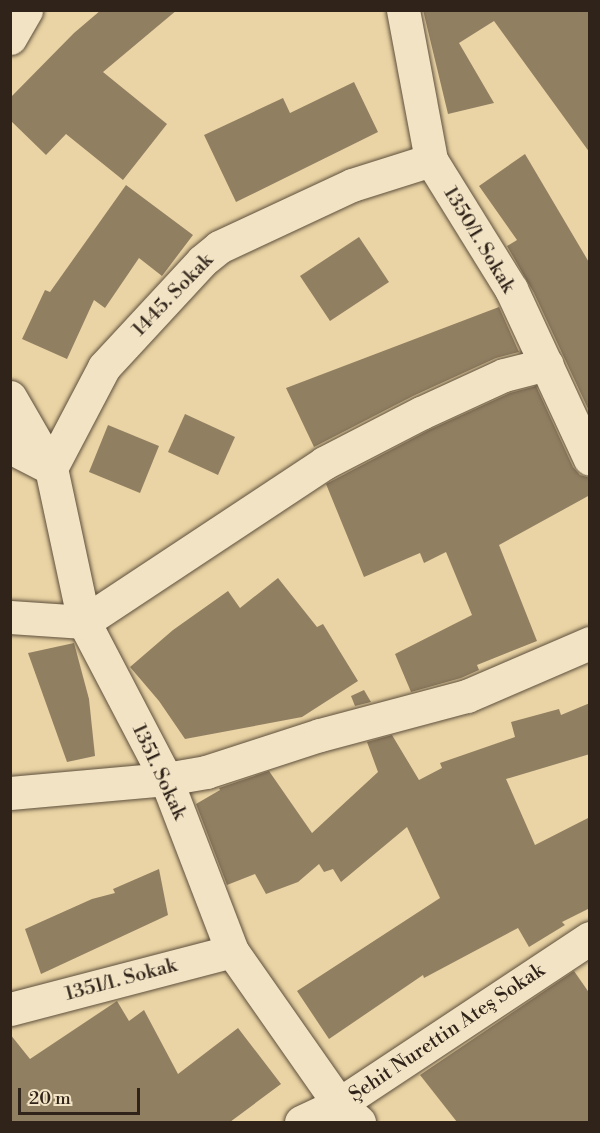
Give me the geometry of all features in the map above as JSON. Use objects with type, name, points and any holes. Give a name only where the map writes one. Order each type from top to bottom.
[{"type":"street","points":[[10,38],[26,10]]},
{"type":"street","name":"1350/1. Sokak","points":[[403,10],[431,160],[511,289],[590,459]]},
{"type":"street","name":"1445. Sokak","points":[[51,468],[104,367],[201,261],[219,247],[352,184],[431,160]]},
{"type":"street","points":[[10,617],[84,622],[324,463],[421,413],[504,375],[547,364]]},
{"type":"street","name":"1351. Sokak","points":[[10,397],[51,468],[84,622],[166,779],[232,951],[349,1113]]},
{"type":"street","points":[[10,447],[51,468]]},
{"type":"street","points":[[10,794],[166,779],[206,772],[320,735],[467,696],[590,643]]},
{"type":"street","name":"Şehit Nurettin Ateş Sokak","points":[[301,1122],[349,1113],[590,938]]},
{"type":"street","name":"1351/1. Sokak","points":[[10,1009],[232,951]]},
{"type":"building","points":[[101,10],[177,10],[103,72],[167,124],[123,180],[66,134],[46,155],[10,120],[10,98],[74,33]]},
{"type":"building","points":[[423,10],[590,10],[590,153],[494,21],[459,43],[494,103],[448,114]]},
{"type":"building","points":[[354,82],[378,132],[236,202],[204,135],[283,98],[290,113]]},
{"type":"building","points":[[525,154],[590,264],[590,413],[534,293],[507,246],[517,240],[479,186]]},
{"type":"building","points":[[126,185],[193,235],[162,276],[139,258],[105,308],[94,300],[67,359],[22,339],[45,290],[50,292]]},
{"type":"building","points":[[359,237],[389,282],[330,321],[300,276]]},
{"type":"building","points":[[499,307],[519,352],[496,358],[413,396],[314,447],[286,388]]},
{"type":"building","points":[[536,386],[573,467],[580,475],[590,478],[590,495],[499,545],[537,641],[477,665],[479,670],[461,678],[411,692],[395,654],[472,615],[446,552],[424,563],[420,553],[364,577],[326,484],[429,430],[510,393]]},
{"type":"building","points":[[185,414],[235,437],[218,475],[168,452]]},
{"type":"building","points":[[108,425],[159,446],[140,493],[89,472]]},
{"type":"building","points":[[278,578],[317,627],[323,624],[358,681],[302,717],[185,739],[159,701],[130,667],[173,630],[228,591],[240,608]]},
{"type":"building","points":[[74,643],[89,699],[95,756],[67,762],[28,653]]},
{"type":"building","points":[[364,690],[371,702],[355,706],[351,696]]},
{"type":"building","points":[[590,703],[590,754],[506,779],[535,845],[590,817],[590,908],[562,922],[565,925],[529,947],[518,928],[424,978],[423,975],[329,1039],[297,991],[440,898],[407,827],[341,882],[333,869],[324,872],[319,864],[298,882],[266,894],[255,874],[227,885],[196,804],[220,790],[219,788],[269,771],[312,833],[378,772],[367,742],[392,735],[419,780],[442,768],[440,763],[515,737],[511,722],[559,709],[561,715]]},
{"type":"building","points":[[159,869],[168,915],[41,974],[25,929],[92,899],[115,893],[113,889]]},
{"type":"building","points":[[574,971],[590,994],[590,1122],[457,1122],[420,1075]]},
{"type":"building","points":[[117,1001],[129,1021],[144,1010],[178,1074],[238,1028],[281,1084],[230,1122],[10,1122],[10,1034],[30,1059]]}]
